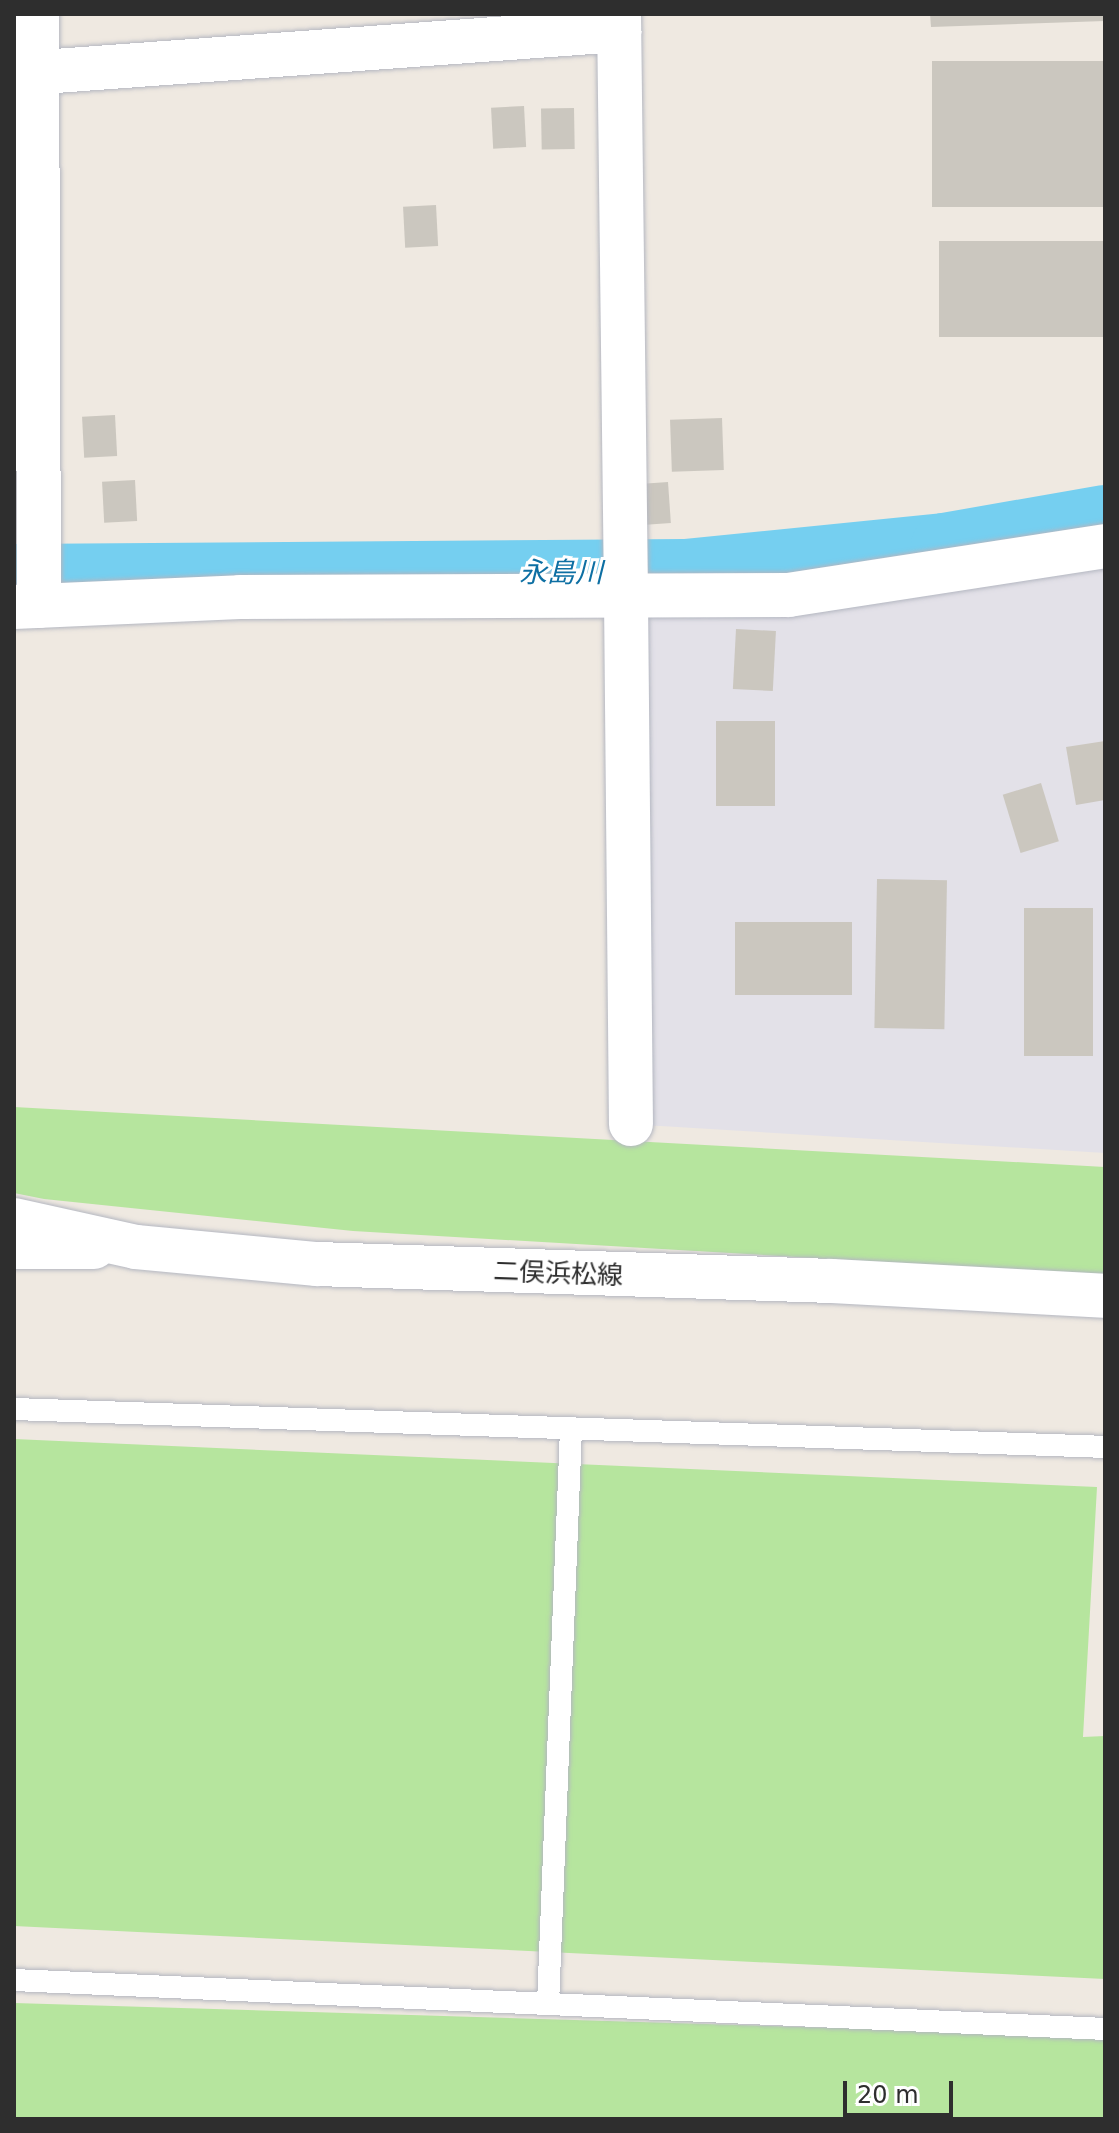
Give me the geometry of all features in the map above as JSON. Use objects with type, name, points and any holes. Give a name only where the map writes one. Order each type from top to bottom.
[{"type":"street","points":[[37,14],[26,74],[33,594],[240,597],[626,584],[789,595],[1105,546]]},
{"type":"street","points":[[26,74],[619,22],[631,1124]]},
{"type":"street","name":"二俣浜松線","points":[[14,1220],[136,1247],[408,1270],[831,1281],[1105,1296]]},
{"type":"street","points":[[14,1247],[136,1247]]},
{"type":"lane","points":[[14,1409],[1105,1447]]},
{"type":"lane","points":[[548,2004],[571,1429]]},
{"type":"lane","points":[[14,1980],[1105,2029]]},
{"type":"shaded area","points":[[1105,557],[1105,1153],[644,1125],[648,612]]},
{"type":"green space","points":[[14,1107],[1105,1167],[1105,1275],[353,1231],[44,1199],[14,1193]]},
{"type":"green space","points":[[14,1439],[1097,1487],[1083,1737],[1105,1736],[1105,1979],[14,1926]]},
{"type":"green space","points":[[14,2003],[1105,2036],[1105,2119],[14,2119]]},
{"type":"building","points":[[930,14],[1105,14],[1105,21],[931,27]]},
{"type":"building","points":[[932,61],[1105,61],[1105,207],[932,207]]},
{"type":"building","points":[[524,106],[526,147],[493,149],[491,108]]},
{"type":"building","points":[[574,108],[575,149],[542,150],[541,109]]},
{"type":"building","points":[[436,205],[438,246],[405,248],[403,207]]},
{"type":"building","points":[[939,241],[1105,241],[1105,337],[939,337]]},
{"type":"building","points":[[115,415],[117,456],[84,458],[82,417]]},
{"type":"building","points":[[722,418],[724,470],[672,472],[670,420]]},
{"type":"building","points":[[135,480],[137,521],[104,523],[102,482]]},
{"type":"building","points":[[668,482],[671,523],[639,525],[636,484]]},
{"type":"building","points":[[736,629],[776,631],[773,691],[733,689]]},
{"type":"building","points":[[716,721],[775,721],[775,806],[716,806]]},
{"type":"building","points":[[1105,741],[1105,800],[1076,805],[1066,747]]},
{"type":"building","points":[[1041,783],[1059,841],[1021,853],[1003,795]]},
{"type":"building","points":[[877,879],[947,880],[944,1029],[874,1028]]},
{"type":"building","points":[[1024,908],[1093,908],[1093,1056],[1024,1056]]},
{"type":"building","points":[[735,922],[852,922],[852,995],[735,995]]},
{"type":"waterway","name":"永島川","points":[[14,577],[685,572],[944,546],[1105,518]]}]
